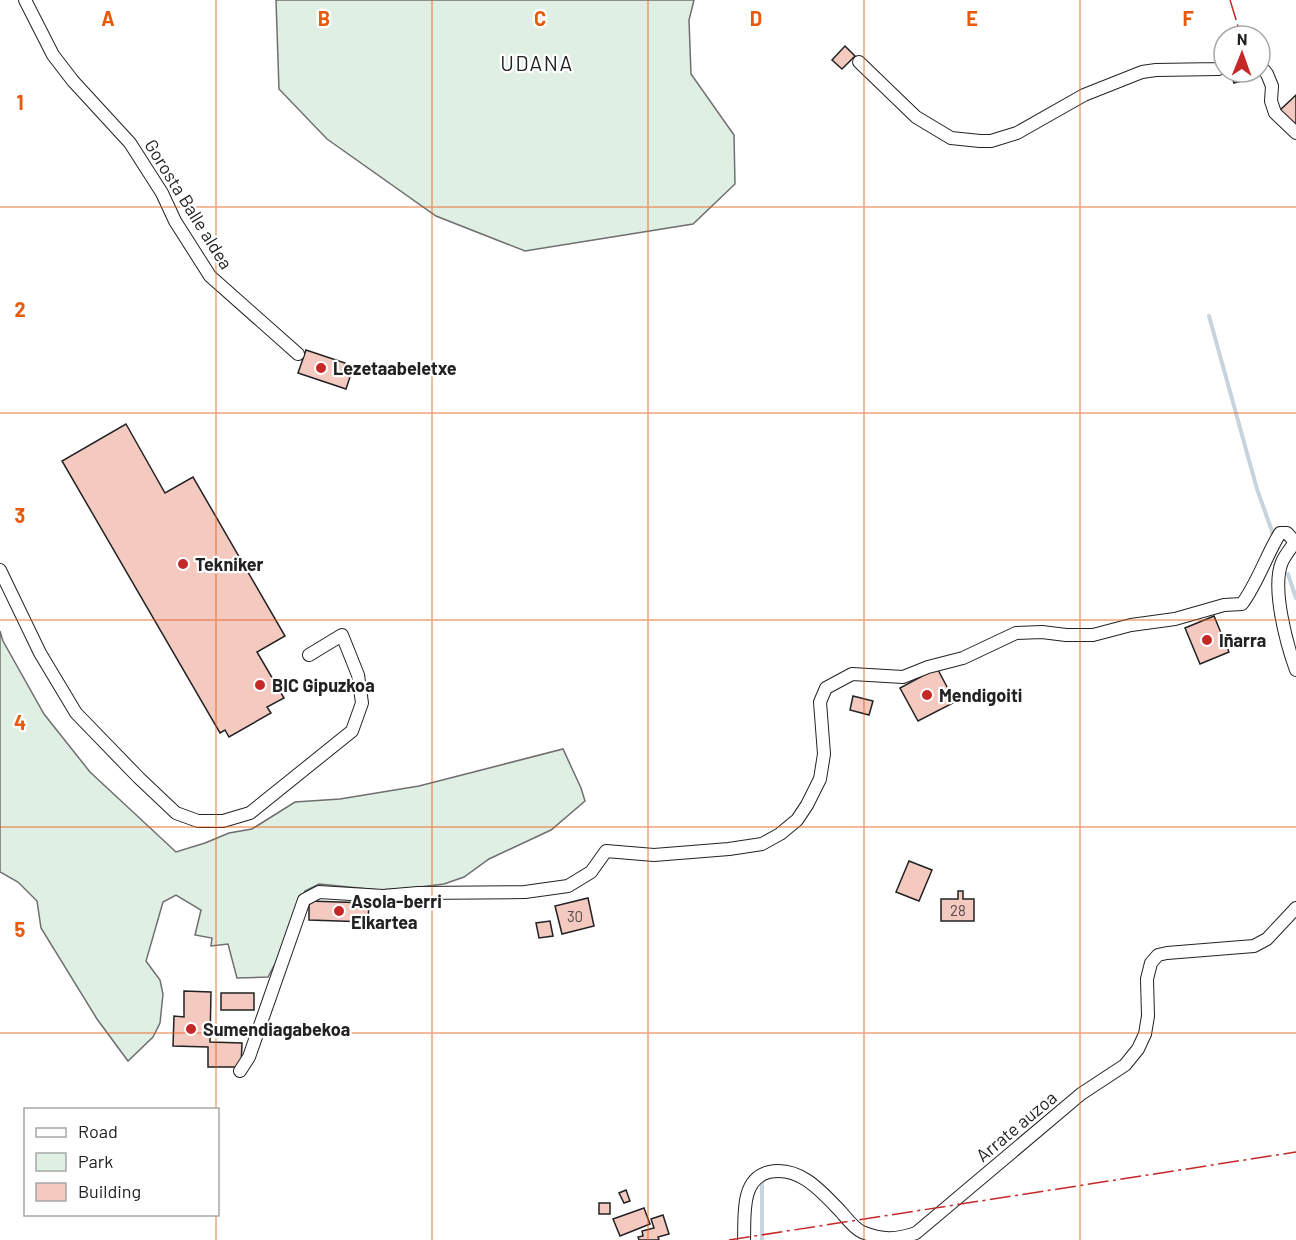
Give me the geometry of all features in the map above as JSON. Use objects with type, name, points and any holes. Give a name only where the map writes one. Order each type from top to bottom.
[{"type":"street","name":"Gorosta Balle aldea","points":[[26,0],[53,55],[73,81],[130,144],[145,165],[162,192],[175,221],[210,276],[298,354]]},
{"type":"street","points":[[859,62],[916,117],[951,138],[980,141],[991,141],[1017,133],[1084,95],[1142,72],[1212,69]]},
{"type":"street","points":[[1271,84],[1271,101],[1275,113],[1296,133]]},
{"type":"street","points":[[240,1071],[249,1057],[304,900],[319,892],[382,896],[418,893],[525,892],[568,885],[591,872],[606,851],[654,855],[762,844],[780,834],[797,820],[807,805],[820,779],[824,754],[820,702],[826,688],[852,674],[903,677],[928,667],[963,658],[1016,633],[1093,635],[1131,625],[1175,619],[1224,605],[1242,604],[1253,588],[1278,537],[1287,533],[1295,542],[1281,563],[1279,577],[1283,631],[1296,670]]},
{"type":"street","points":[[0,570],[40,652],[76,713],[176,813],[198,821],[223,821],[250,813],[352,731],[362,703],[358,675],[342,635],[309,655]]},
{"type":"street","name":"Arrate auzoa","points":[[744,1240],[744,1212],[749,1191],[754,1182],[763,1174],[778,1171],[788,1171],[806,1180],[862,1232],[887,1240],[900,1239],[916,1233],[1074,1100],[1125,1065],[1138,1049],[1145,1034],[1148,1016],[1148,979],[1151,963],[1155,957],[1173,952],[1254,946],[1267,939],[1296,908]]},
{"type":"green space","points":[[276,0],[694,0],[689,20],[691,74],[734,135],[735,184],[693,224],[525,251],[436,216],[327,139],[279,89]]},
{"type":"green space","points":[[0,631],[3,641],[44,714],[90,772],[176,852],[229,833],[252,829],[295,802],[340,799],[419,786],[563,749],[585,801],[551,830],[489,859],[464,877],[444,884],[379,890],[319,884],[305,891],[285,945],[268,977],[237,978],[228,944],[211,946],[212,938],[195,935],[201,910],[176,895],[163,902],[146,961],[160,980],[163,994],[160,1023],[153,1037],[128,1061],[97,1019],[41,928],[37,901],[18,882],[0,872]]},
{"type":"building","points":[[845,46],[855,56],[842,69],[832,60]]},
{"type":"building","points":[[1296,95],[1296,130],[1278,112]]},
{"type":"building","name":"Lezetaabeletxe","points":[[306,350],[345,363],[341,374],[350,377],[346,389],[298,373]]},
{"type":"building","name":"Tekniker","points":[[126,424],[165,493],[193,477],[285,636],[257,652],[284,698],[267,707],[271,713],[229,737],[225,730],[220,733],[62,461]]},
{"type":"building","name":"Iñarra","points":[[1214,616],[1229,652],[1200,664],[1185,628]]},
{"type":"building","name":"Mendigoiti","points":[[937,668],[955,702],[918,721],[900,688]]},
{"type":"building","points":[[853,696],[873,701],[869,715],[850,710]]},
{"type":"building","points":[[909,861],[932,870],[919,901],[896,892]]},
{"type":"building","points":[[958,891],[963,891],[963,899],[974,899],[974,921],[941,921],[941,899],[958,899]]},
{"type":"building","points":[[588,898],[594,926],[562,934],[555,906]]},
{"type":"building","name":"Asola-berri Elkartea","points":[[309,901],[369,903],[368,922],[309,920]]},
{"type":"building","points":[[550,921],[553,936],[539,938],[536,923]]},
{"type":"building","name":"Sumendiagabekoa","points":[[184,991],[211,992],[210,1042],[242,1043],[241,1067],[208,1067],[208,1047],[173,1046],[174,1016],[184,1017]]},
{"type":"building","points":[[221,993],[254,993],[254,1010],[221,1010]]},
{"type":"building","points":[[626,1190],[630,1201],[624,1203],[619,1193]]},
{"type":"building","points":[[599,1203],[610,1203],[610,1214],[599,1214]]},
{"type":"building","points":[[644,1208],[650,1224],[620,1236],[613,1219]]},
{"type":"building","points":[[663,1215],[669,1234],[658,1237],[659,1240],[639,1240],[638,1237],[643,1236],[642,1231],[654,1228],[651,1219]]},
{"type":"waterway","points":[[1209,316],[1257,489],[1274,537]]},
{"type":"waterway","points":[[1288,574],[1296,598]]},
{"type":"waterway","points":[[762,1183],[762,1240]]},
{"type":"power","points":[[1230,0],[1237,24]]},
{"type":"power","points":[[729,1240],[1296,1152]]},
{"type":"place","name":"Lezetaabeletxe","points":[[321,368]]},
{"type":"place","name":"Tekniker","points":[[183,564]]},
{"type":"place","name":"Iñarra","points":[[1207,640]]},
{"type":"place","name":"BIC Gipuzkoa","points":[[260,685]]},
{"type":"place","name":"Mendigoiti","points":[[927,695]]},
{"type":"place","name":"Asola-berri Elkartea","points":[[339,911]]},
{"type":"place","name":"Sumendiagabekoa","points":[[191,1029]]},
{"type":"district","name":"UDANA","points":[[537,62]]}]
